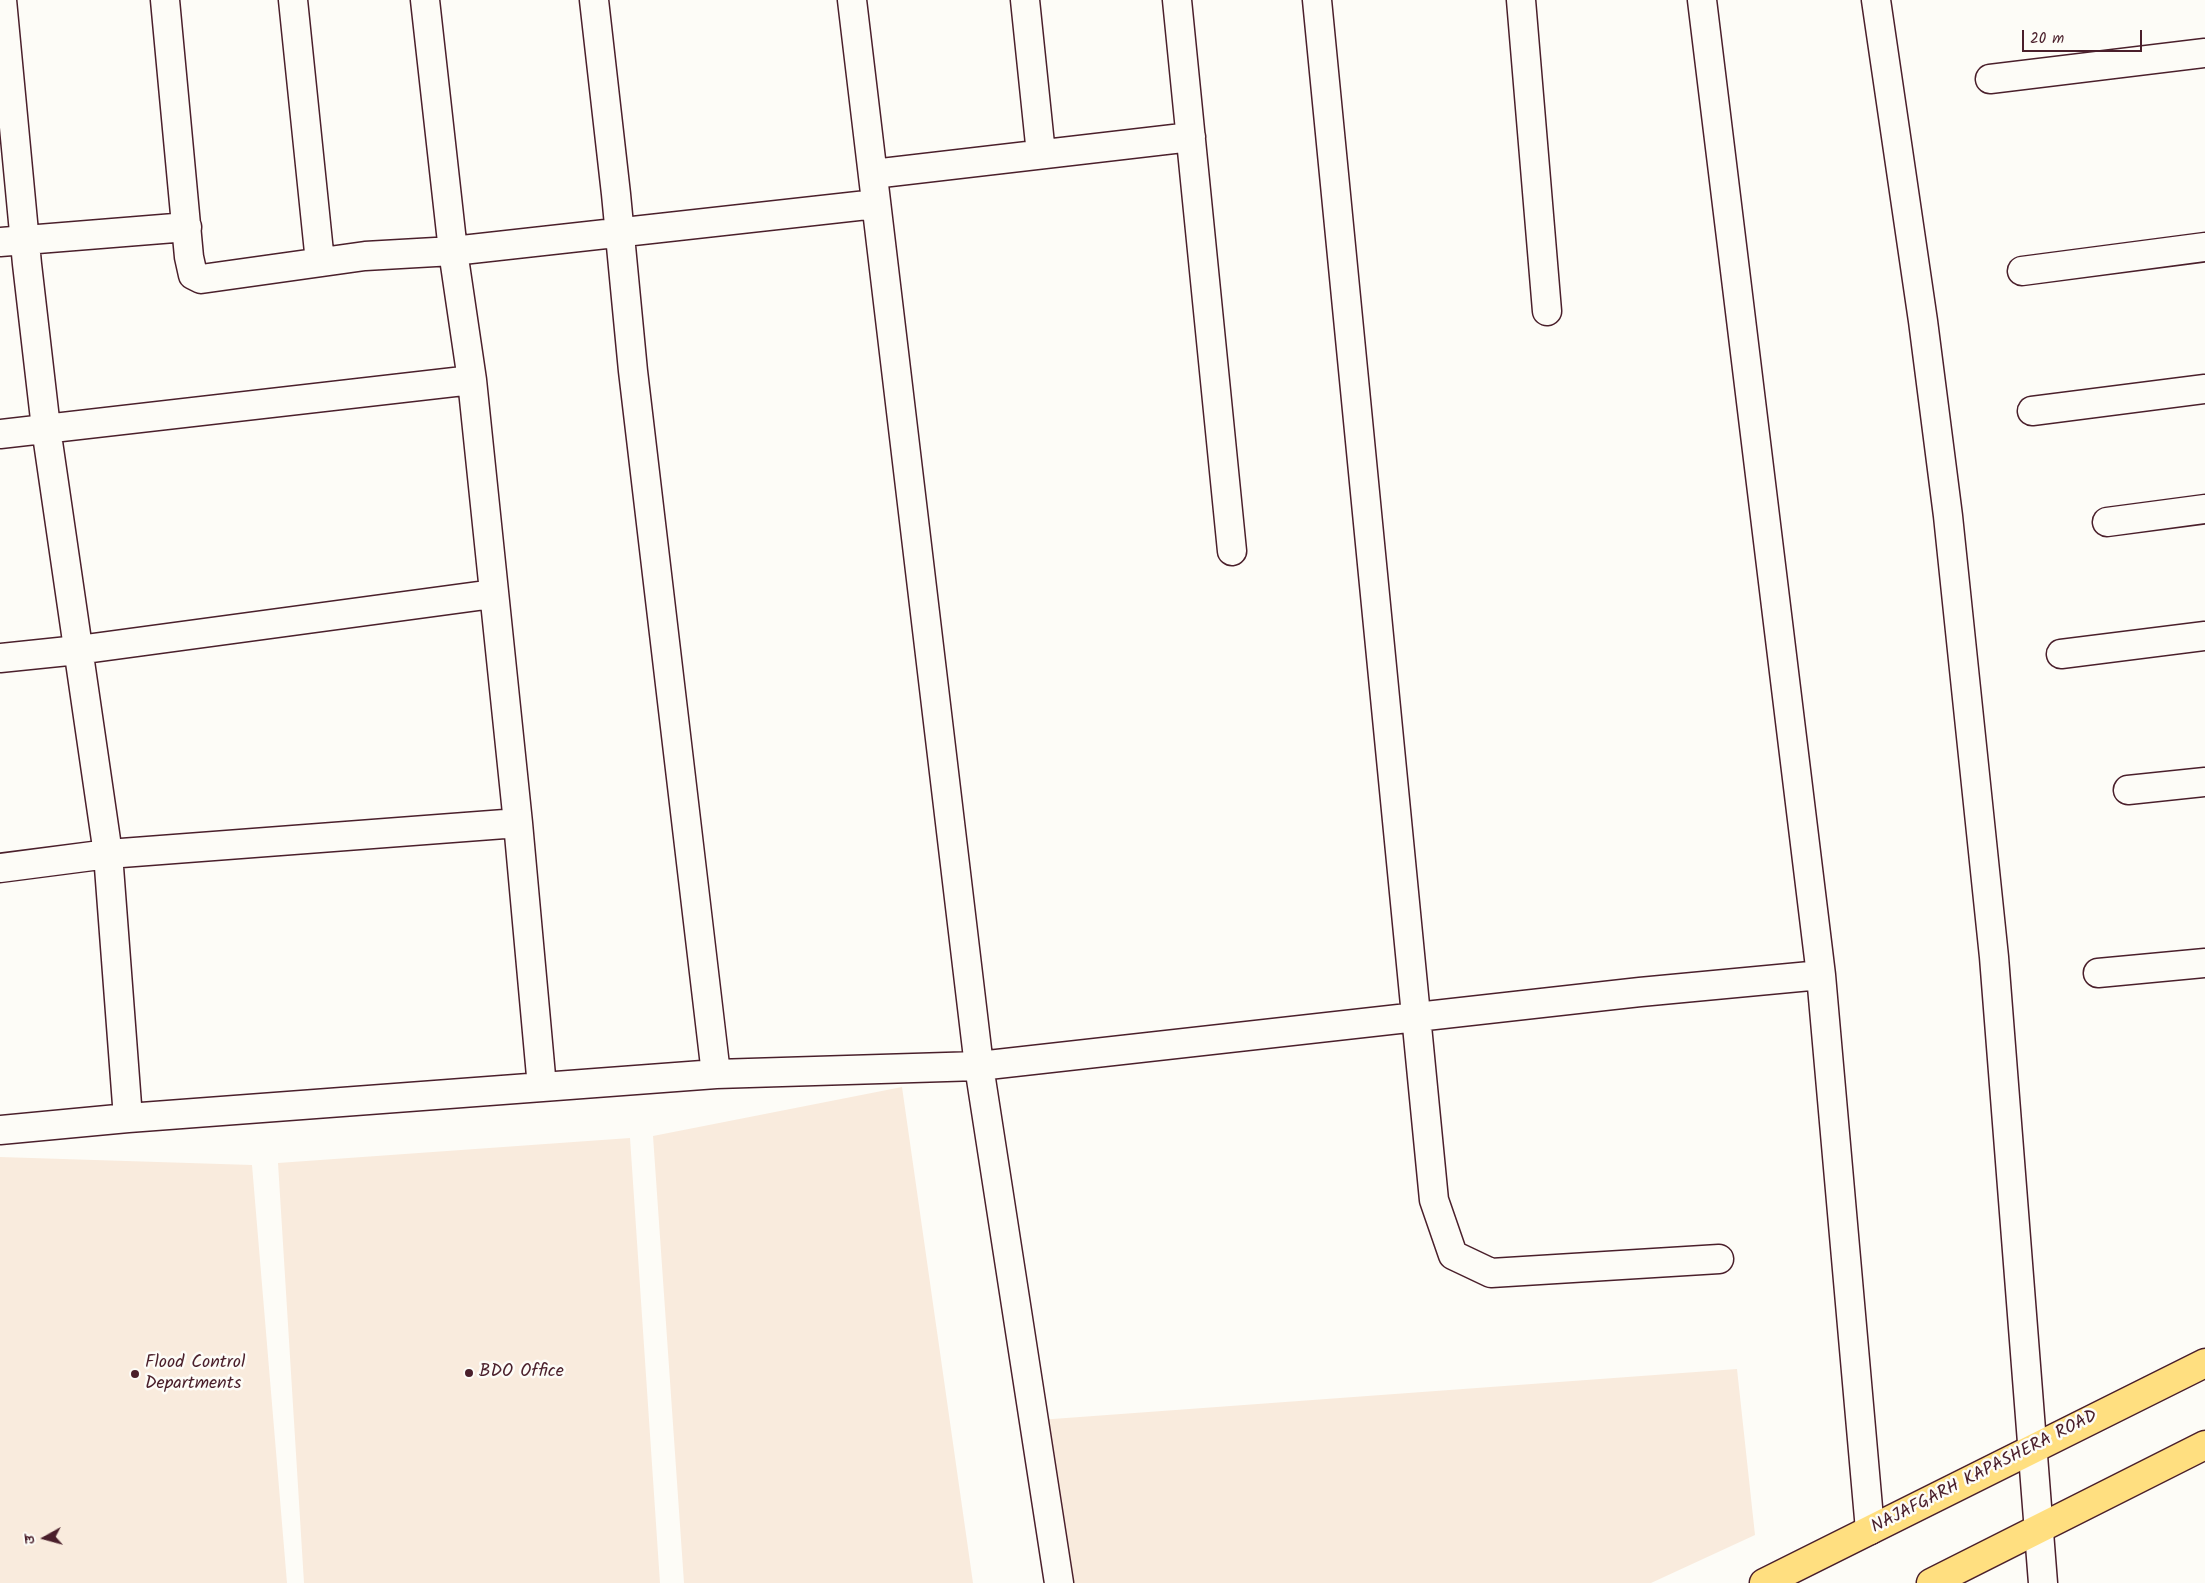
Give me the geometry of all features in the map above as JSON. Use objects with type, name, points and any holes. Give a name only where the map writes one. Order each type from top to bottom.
[{"type":"main road","name":"NAJAFGARH KAPASHERA ROAD","points":[[1764,1583],[2031,1448],[2205,1363]]},
{"type":"main road","points":[[1931,1583],[2205,1445]]},
{"type":"street","points":[[2,0],[12,240],[46,428],[108,854],[128,1118]]},
{"type":"street","points":[[166,0],[190,269],[193,275],[201,280],[365,256],[453,251],[876,204]]},
{"type":"street","points":[[293,0],[320,262]]},
{"type":"street","points":[[425,0],[453,251],[472,380],[518,824],[542,1088]]},
{"type":"street","points":[[594,0],[620,232],[633,371],[716,1074]]},
{"type":"street","points":[[852,0],[980,1066],[1059,1583]]},
{"type":"street","points":[[1025,0],[1041,154]]},
{"type":"street","points":[[1177,0],[1232,551]]},
{"type":"street","points":[[1317,0],[1434,1200],[1453,1255],[1491,1273],[1720,1259]]},
{"type":"street","points":[[1521,0],[1547,311]]},
{"type":"street","points":[[1702,0],[1821,976],[1870,1530]]},
{"type":"street","points":[[1876,0],[1924,321],[1948,516],[1994,957],[2043,1583]]},
{"type":"street","points":[[1990,79],[2205,53]]},
{"type":"street","points":[[873,174],[1191,137]]},
{"type":"street","points":[[12,240],[187,227]]},
{"type":"street","points":[[2022,270],[2205,247]]},
{"type":"street","points":[[0,434],[472,380]]},
{"type":"street","points":[[2032,411],[2205,389]]},
{"type":"street","points":[[2107,522],[2205,509]]},
{"type":"street","points":[[0,658],[78,650],[493,594]]},
{"type":"street","points":[[2060,654],[2205,636]]},
{"type":"street","points":[[2128,790],[2205,782]]},
{"type":"street","points":[[0,868],[108,854],[518,824]]},
{"type":"street","points":[[2098,974],[2205,962]]},
{"type":"street","points":[[0,1130],[128,1118],[716,1074],[980,1066],[1650,991],[1821,976]]},
{"type":"shaded area","points":[[902,1087],[973,1583],[684,1583],[653,1136]]},
{"type":"shaded area","name":"BDO Office","points":[[630,1138],[660,1583],[304,1583],[278,1163]]},
{"type":"shaded area","name":"Flood Control Departments","points":[[0,1157],[252,1165],[287,1583],[0,1583]]},
{"type":"shaded area","points":[[1737,1369],[1755,1535],[1651,1583],[1056,1583],[1025,1421]]},
{"type":"place","name":"BDO Office","points":[[469,1373]]},
{"type":"place","name":"Flood Control Departments","points":[[135,1374]]}]
